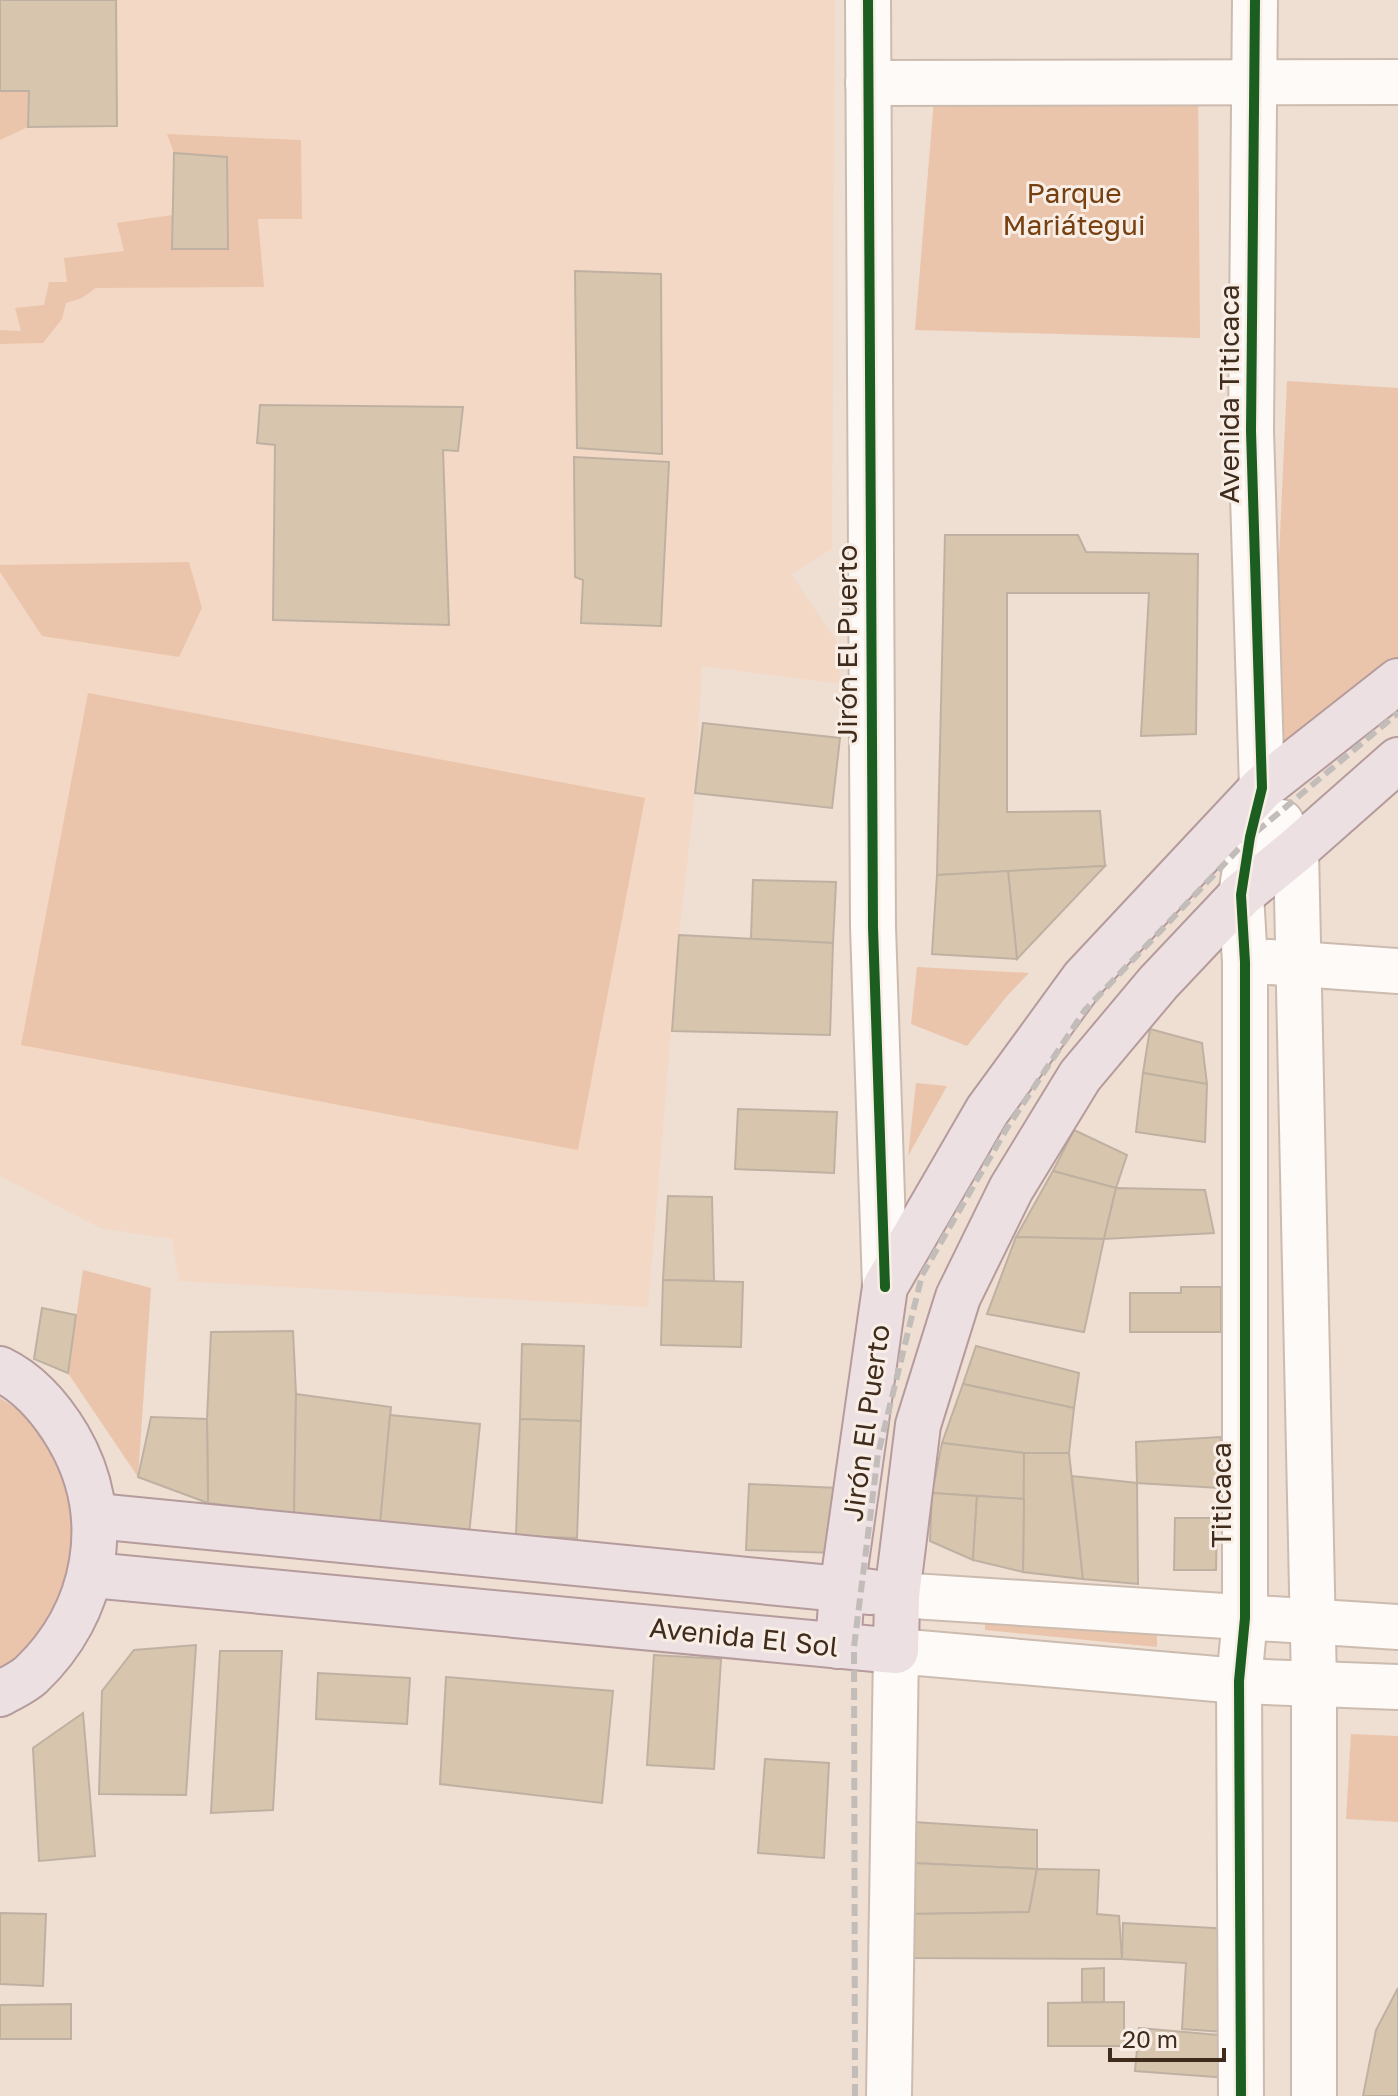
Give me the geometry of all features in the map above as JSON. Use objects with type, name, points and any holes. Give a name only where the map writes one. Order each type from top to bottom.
[{"type":"main road","points":[[885,1287],[987,1111],[1084,978],[1262,788],[1398,681]]},
{"type":"main road","points":[[896,1651],[897,1595],[918,1425],[958,1297],[1011,1189],[1080,1076],[1158,983],[1241,895],[1398,760]]},
{"type":"main road","name":"Jirón El Puerto","points":[[838,1646],[842,1590],[885,1287]]},
{"type":"main road","points":[[0,1369],[13,1375],[54,1413],[83,1462],[96,1516],[92,1575],[69,1630],[29,1676],[0,1694]]},
{"type":"main road","name":"Avenida El Sol","points":[[96,1516],[897,1595]]},
{"type":"main road","name":"Avenida El Sol","points":[[92,1575],[896,1651]]},
{"type":"street","name":"Jirón El Puerto","points":[[868,0],[873,927],[885,1287]]},
{"type":"street","name":"Avenida Titicaca","points":[[1255,0],[1251,431],[1262,788]]},
{"type":"street","points":[[868,83],[1398,82]]},
{"type":"street","points":[[1262,788],[1296,850],[1314,1682],[1314,2096]]},
{"type":"street","name":"Titicaca","points":[[1241,2096],[1239,1681],[1245,1618],[1245,962],[1241,895],[1262,788]]},
{"type":"street","points":[[1245,962],[1398,971]]},
{"type":"street","name":"Avenida El Sol","points":[[897,1595],[1398,1627]]},
{"type":"street","points":[[889,2096],[896,1651]]},
{"type":"street","name":"Avenida El Sol","points":[[896,1651],[1239,1681],[1398,1687]]},
{"type":"shaded area","points":[[0,0],[835,0],[832,549],[791,574],[837,642],[841,684],[702,666],[695,793],[679,935],[648,1307],[179,1281],[172,1239],[100,1228],[0,1176]]},
{"type":"green space","name":"Parque Mariátegui","points":[[1198,84],[1200,338],[915,330],[935,87]]},
{"type":"green space","points":[[0,91],[29,91],[28,127],[0,140]]},
{"type":"green space","points":[[167,134],[301,140],[302,219],[258,219],[264,287],[96,288],[82,298],[66,303],[62,319],[43,343],[0,344],[0,330],[21,331],[15,308],[44,305],[49,282],[67,282],[64,258],[124,251],[117,223],[172,215],[172,248],[226,157],[174,153]]},
{"type":"green space","points":[[1287,381],[1398,388],[1398,664],[1269,778]]},
{"type":"green space","points":[[189,562],[202,608],[179,657],[42,636],[0,572],[0,565]]},
{"type":"green space","points":[[88,693],[645,798],[578,1150],[21,1045]]},
{"type":"green space","points":[[917,967],[1029,973],[967,1046],[911,1024]]},
{"type":"green space","points":[[916,1083],[947,1086],[908,1156]]},
{"type":"green space","points":[[83,1270],[151,1288],[138,1477],[68,1373]]},
{"type":"green space","points":[[0,1398],[27,1416],[62,1467],[78,1537],[67,1590],[45,1632],[0,1676]]},
{"type":"green space","points":[[985,1616],[1157,1628],[1157,1647],[985,1630]]},
{"type":"green space","points":[[1351,1734],[1398,1736],[1398,1822],[1346,1819]]},
{"type":"building","points":[[0,0],[116,0],[117,126],[28,127],[29,91],[0,91]]},
{"type":"building","points":[[174,153],[227,157],[228,249],[172,249]]},
{"type":"building","points":[[575,271],[661,274],[662,454],[577,448]]},
{"type":"building","points":[[260,405],[463,407],[458,451],[443,450],[449,625],[273,620],[275,445],[257,443]]},
{"type":"building","points":[[574,457],[669,462],[661,626],[581,623],[583,580],[575,577]]},
{"type":"building","points":[[945,535],[1078,535],[1086,552],[1198,554],[1196,734],[1141,736],[1149,593],[1007,593],[1007,812],[1100,811],[1105,866],[937,875]]},
{"type":"building","points":[[703,723],[840,738],[832,808],[695,793]]},
{"type":"building","points":[[1105,866],[1017,959],[1008,871]]},
{"type":"building","points":[[1008,871],[1017,959],[932,954],[937,875]]},
{"type":"building","points":[[753,880],[836,882],[833,943],[751,939]]},
{"type":"building","points":[[679,935],[833,943],[830,1035],[672,1031]]},
{"type":"building","points":[[1150,1029],[1202,1043],[1207,1084],[1143,1073]]},
{"type":"building","points":[[1143,1073],[1207,1084],[1205,1142],[1136,1132]]},
{"type":"building","points":[[738,1109],[837,1112],[834,1173],[735,1169]]},
{"type":"building","points":[[1074,1130],[1127,1155],[1116,1188],[1053,1171]]},
{"type":"building","points":[[1053,1171],[1116,1188],[1104,1239],[1016,1237]]},
{"type":"building","points":[[1116,1188],[1205,1190],[1214,1233],[1104,1239]]},
{"type":"building","points":[[668,1196],[712,1197],[714,1281],[663,1280]]},
{"type":"building","points":[[1016,1237],[1104,1239],[1084,1332],[987,1314]]},
{"type":"building","points":[[663,1280],[743,1282],[741,1347],[661,1345]]},
{"type":"building","points":[[1181,1287],[1221,1287],[1221,1332],[1130,1332],[1130,1293],[1181,1293]]},
{"type":"building","points":[[42,1308],[76,1315],[68,1373],[34,1359]]},
{"type":"building","points":[[293,1331],[296,1394],[294,1514],[208,1503],[207,1419],[211,1332]]},
{"type":"building","points":[[522,1344],[584,1346],[581,1421],[520,1419]]},
{"type":"building","points":[[976,1346],[1079,1373],[1074,1408],[963,1384]]},
{"type":"building","points":[[963,1384],[1074,1408],[1069,1453],[1024,1453],[942,1443]]},
{"type":"building","points":[[296,1394],[391,1407],[380,1525],[294,1514]]},
{"type":"building","points":[[390,1415],[480,1424],[469,1535],[380,1525]]},
{"type":"building","points":[[151,1417],[207,1419],[208,1503],[138,1477]]},
{"type":"building","points":[[520,1419],[581,1421],[577,1538],[516,1536]]},
{"type":"building","points":[[1221,1437],[1219,1488],[1137,1483],[1136,1442]]},
{"type":"building","points":[[942,1443],[1024,1453],[1024,1499],[932,1493]]},
{"type":"building","points":[[1024,1453],[1069,1453],[1083,1579],[1023,1572]]},
{"type":"building","points":[[1072,1476],[1137,1483],[1138,1584],[1083,1579]]},
{"type":"building","points":[[749,1484],[838,1488],[835,1553],[746,1550]]},
{"type":"building","points":[[932,1493],[977,1496],[973,1560],[930,1541]]},
{"type":"building","points":[[977,1496],[1024,1499],[1023,1572],[973,1560]]},
{"type":"building","points":[[1175,1518],[1217,1518],[1216,1570],[1174,1570]]},
{"type":"building","points":[[196,1645],[186,1795],[99,1794],[102,1691],[134,1650]]},
{"type":"building","points":[[220,1651],[282,1651],[273,1810],[211,1813]]},
{"type":"building","points":[[654,1655],[721,1659],[714,1769],[647,1765]]},
{"type":"building","points":[[318,1673],[410,1678],[407,1724],[316,1719]]},
{"type":"building","points":[[446,1677],[613,1691],[602,1803],[440,1784]]},
{"type":"building","points":[[83,1713],[95,1856],[39,1861],[33,1748]]},
{"type":"building","points":[[765,1759],[829,1763],[824,1858],[758,1853]]},
{"type":"building","points":[[913,1822],[1037,1830],[1037,1869],[912,1863]]},
{"type":"building","points":[[912,1863],[1037,1869],[1029,1912],[910,1914]]},
{"type":"building","points":[[1037,1869],[1099,1870],[1097,1914],[1119,1916],[1122,1959],[913,1958],[910,1914],[1029,1912]]},
{"type":"building","points":[[0,1913],[46,1914],[43,1986],[0,1984]]},
{"type":"building","points":[[1123,1923],[1231,1929],[1224,2032],[1182,2029],[1186,1963],[1122,1959]]},
{"type":"building","points":[[1104,1968],[1104,2002],[1082,2002],[1082,1969]]},
{"type":"building","points":[[1398,1988],[1398,2096],[1363,2096],[1376,2030]]},
{"type":"building","points":[[1124,2002],[1124,2046],[1048,2046],[1048,2003]]},
{"type":"building","points":[[71,2004],[71,2039],[0,2039],[0,2005]]},
{"type":"building","points":[[1139,2028],[1230,2036],[1228,2078],[1135,2071]]},
{"type":"railway","points":[[855,2096],[854,1647],[878,1454],[922,1275],[1007,1128],[1085,1010],[1250,837],[1398,713]]},
{"type":"cycle path","points":[[868,0],[873,927],[885,1287]]},
{"type":"cycle path","points":[[1241,2096],[1239,1681],[1245,1618],[1245,962],[1241,895],[1262,788],[1251,431],[1255,0]]}]
